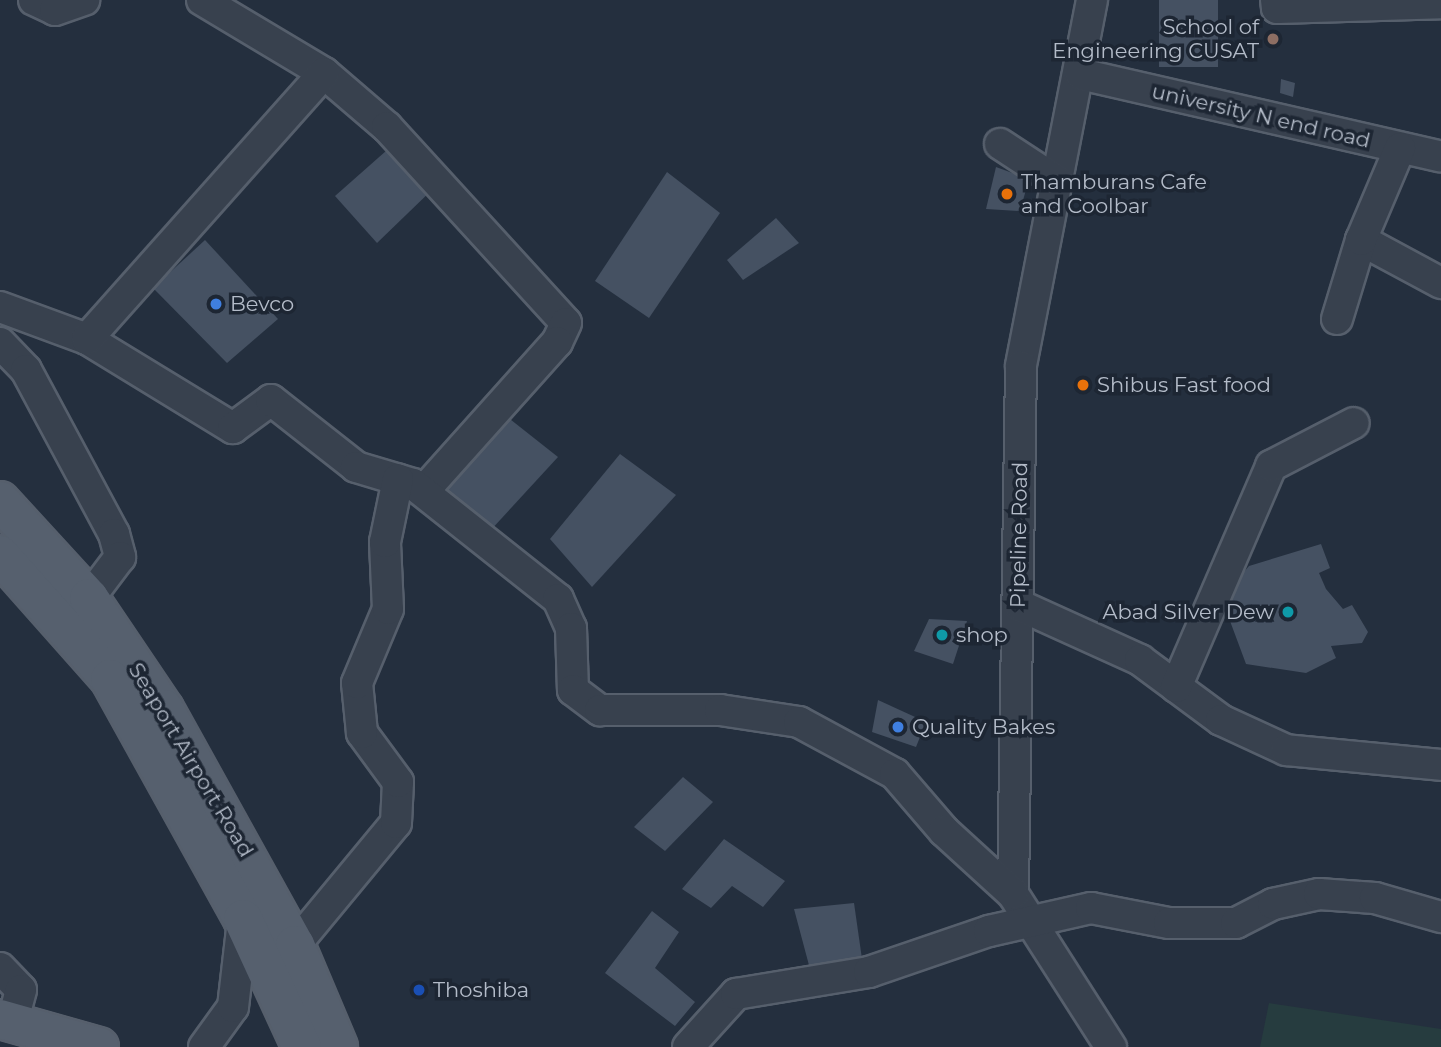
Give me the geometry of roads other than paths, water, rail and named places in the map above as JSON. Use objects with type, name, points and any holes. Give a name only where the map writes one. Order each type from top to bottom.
[{"type":"main road","name":"Seaport Airport Road","points":[[0,500],[89,598],[171,720],[295,945],[338,1047]]},
{"type":"main road","name":"Seaport Airport Road","points":[[0,555],[110,679],[243,919],[302,1047]]},
{"type":"main road","points":[[6,1021],[99,1047]]},
{"type":"street","points":[[34,0],[55,10],[84,0]]},
{"type":"street","points":[[202,0],[324,73],[387,127],[566,323],[557,342],[411,485],[386,542],[388,609],[357,683],[362,733],[398,782],[396,822],[295,945]]},
{"type":"street","name":"Pipeline Road","points":[[1013,894],[1021,366],[1080,74],[1092,0]]},
{"type":"street","points":[[1276,0],[1277,8],[1441,4]]},
{"type":"street","points":[[87,339],[324,73]]},
{"type":"street","name":"university N end road","points":[[1080,74],[1441,157]]},
{"type":"street","points":[[1000,144],[1058,183]]},
{"type":"street","points":[[1337,319],[1361,240],[1401,148]]},
{"type":"street","points":[[1361,240],[1441,283]]},
{"type":"street","points":[[0,307],[87,339],[233,428],[271,400],[356,467],[411,485],[558,598],[571,628],[573,690],[600,710],[720,710],[799,722],[895,774],[944,831],[1013,894],[1032,919],[1111,1047]]},
{"type":"street","points":[[0,343],[26,370],[114,534],[120,556],[89,598]]},
{"type":"street","points":[[1176,687],[1271,466],[1354,423]]},
{"type":"street","points":[[1019,605],[1140,660],[1220,720],[1286,750],[1441,765]]},
{"type":"street","points":[[688,1047],[736,994],[869,972],[1032,919],[1091,908],[1169,923],[1236,923],[1273,904],[1319,894],[1375,898],[1441,917]]},
{"type":"street","points":[[204,1047],[233,1007],[243,919]]},
{"type":"street","points":[[0,968],[20,990],[6,1021]]},
{"type":"place","name":"School of Engineering CUSAT","points":[[1273,39]]},
{"type":"place","name":"Thamburans Cafe and Coolbar","points":[[1007,194]]},
{"type":"place","name":"Bevco","points":[[216,304]]},
{"type":"place","name":"Shibus Fast food","points":[[1083,385]]},
{"type":"place","name":"Abad Silver Dew","points":[[1288,612]]},
{"type":"place","name":"shop","points":[[942,635]]},
{"type":"place","name":"Quality Bakes","points":[[898,727]]},
{"type":"place","name":"Thoshiba","points":[[419,990]]}]
